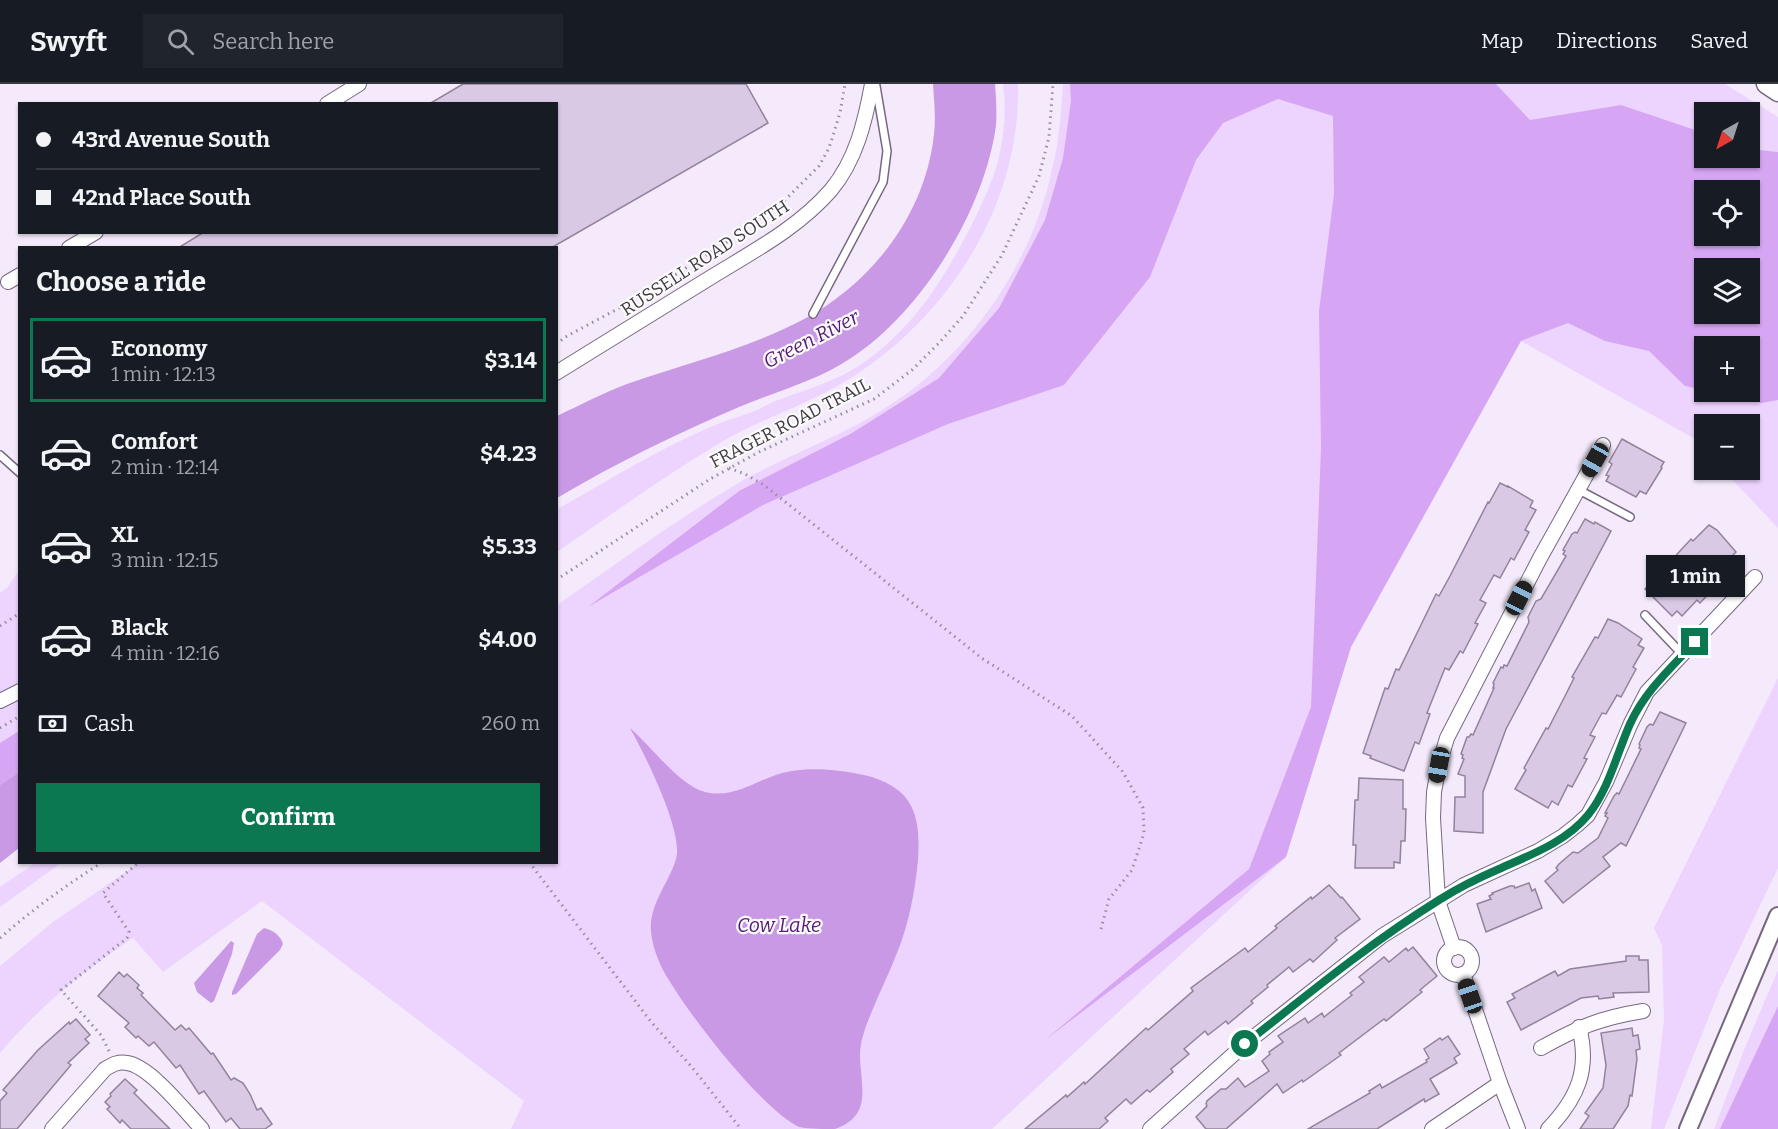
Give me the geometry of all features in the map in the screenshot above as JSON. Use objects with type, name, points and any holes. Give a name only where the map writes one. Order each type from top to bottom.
[{"type":"main road","points":[[1766,84],[1778,92]]},
{"type":"street","points":[[330,102],[359,84]]},
{"type":"street","name":"RUSSELL ROAD SOUTH","points":[[558,372],[770,241],[813,208],[831,189],[854,150],[862,130],[874,84]]},
{"type":"street","points":[[72,246],[93,234]]},
{"type":"street","points":[[1454,948],[1438,901],[1433,818],[1434,792],[1439,765],[1448,738],[1540,558],[1603,445]]},
{"type":"street","points":[[1150,1129],[1245,1044],[1382,936],[1464,885],[1563,837],[1588,814],[1606,782],[1647,692],[1755,577]]},
{"type":"street","points":[[0,701],[18,692]]},
{"type":"street","points":[[1688,1129],[1778,916]]},
{"type":"street","points":[[1454,948],[1465,948],[1472,956],[1471,967],[1463,974],[1452,973],[1445,965],[1446,954],[1454,948]]},
{"type":"street","points":[[1463,974],[1518,1129]]},
{"type":"street","points":[[1541,1048],[1579,1027],[1608,1017],[1643,1011]]},
{"type":"street","points":[[1548,1129],[1566,1108],[1581,1078],[1584,1052],[1579,1027]]},
{"type":"street","points":[[52,1129],[94,1079],[114,1063],[126,1062],[139,1066],[150,1074],[202,1129]]},
{"type":"street","points":[[1432,1129],[1500,1083]]},
{"type":"lane","points":[[813,314],[882,182],[886,152],[874,84]]},
{"type":"lane","points":[[0,455],[18,471]]},
{"type":"lane","points":[[1578,490],[1630,517]]},
{"type":"lane","points":[[1645,615],[1683,655]]},
{"type":"path","points":[[558,343],[640,297],[782,204],[819,166],[829,148],[840,113],[844,84]]},
{"type":"path","name":"FRAGER ROAD TRAIL","points":[[558,579],[710,478],[768,448],[874,399],[912,370],[963,316],[1002,255],[1039,176],[1049,137],[1053,84]]},
{"type":"path","points":[[729,468],[764,485],[983,659],[1072,716],[1123,772],[1143,808],[1144,833],[1132,870],[1109,899],[1101,929]]},
{"type":"path","points":[[0,626],[18,614]]},
{"type":"path","points":[[0,728],[18,717]]},
{"type":"path","points":[[0,938],[66,885],[100,864]]},
{"type":"path","points":[[114,1063],[101,1035],[61,990],[127,938],[129,932],[103,893],[137,864]]},
{"type":"path","points":[[531,864],[652,1023],[691,1066],[741,1129]]},
{"type":"shaded area","points":[[1003,84],[1018,84],[1016,128],[1007,171],[993,212],[973,251],[949,287],[921,321],[889,350],[854,376],[822,394],[723,441],[558,551],[558,509],[561,507],[636,464],[693,435],[841,376],[878,352],[895,337],[937,286],[975,219],[998,162],[1005,110]]},
{"type":"shaded area","points":[[1063,84],[1725,84],[1754,102],[1694,102],[1694,168],[1760,168],[1760,106],[1778,117],[1778,528],[1732,480],[1760,480],[1760,414],[1694,414],[1694,438],[1521,341],[1351,647],[1286,857],[992,1129],[511,1129],[524,1101],[262,901],[163,972],[133,938],[62,991],[31,1019],[0,1053],[0,966],[53,922],[138,864],[558,864],[558,604],[718,495],[758,472],[872,416],[904,395],[934,371],[962,343],[1008,281],[1026,247],[1040,211],[1054,163]]},
{"type":"shaded area","points":[[1070,84],[1496,84],[1530,120],[1621,105],[1694,130],[1694,168],[1760,168],[1760,150],[1778,152],[1778,400],[1762,403],[1757,402],[1760,402],[1760,336],[1694,336],[1694,388],[1685,386],[1649,351],[1605,341],[1568,323],[1521,341],[1351,647],[1286,857],[1045,1040],[1249,869],[1311,707],[1321,448],[1319,311],[1334,194],[1333,116],[1278,99],[1223,123],[1196,160],[1150,277],[1064,385],[948,424],[763,505],[588,607],[739,491],[852,433],[939,378],[999,308],[1045,220],[1063,158],[1071,101]]},
{"type":"shaded area","points":[[18,572],[18,773],[0,785],[0,593],[7,588]]},
{"type":"shaded area","points":[[1778,678],[1778,868],[1720,989],[1664,1129],[1651,1129],[1664,1020],[1662,945],[1654,928]]},
{"type":"shaded area","points":[[18,732],[18,773],[0,785],[0,743]]},
{"type":"shaded area","points":[[34,864],[60,864],[0,907],[0,887]]},
{"type":"shaded area","points":[[1778,970],[1778,1129],[1714,1129],[1746,1045]]},
{"type":"shaded area","points":[[1778,1006],[1778,1129],[1720,1129]]},
{"type":"water","name":"Green River","points":[[933,84],[995,84],[996,125],[990,157],[979,190],[946,256],[902,314],[877,338],[838,366],[669,438],[558,497],[558,416],[627,384],[741,347],[785,329],[831,303],[854,285],[893,241],[908,217],[929,163],[935,115]]},
{"type":"water","name":"Cow Lake","points":[[630,728],[685,782],[705,792],[728,793],[792,771],[828,770],[855,773],[881,780],[894,787],[910,805],[918,829],[919,844],[911,907],[891,969],[863,1035],[860,1055],[862,1098],[855,1116],[847,1123],[835,1129],[808,1128],[799,1127],[783,1117],[745,1080],[705,1032],[663,970],[654,946],[651,921],[656,903],[673,868],[677,847],[669,812]]},
{"type":"water","points":[[18,773],[18,849],[0,863],[0,785]]},
{"type":"water","points":[[264,928],[276,934],[283,944],[280,950],[236,994],[232,995],[257,934]]},
{"type":"water","points":[[231,941],[234,943],[232,954],[214,1001],[211,1003],[197,992],[194,983]]},
{"type":"building","points":[[463,84],[746,84],[768,123],[554,246],[181,246],[201,234],[558,234],[558,102],[432,102]]},
{"type":"building","points":[[1622,439],[1664,462],[1646,494],[1640,491],[1636,497],[1606,481],[1609,476],[1606,475],[1612,464],[1609,462]]},
{"type":"building","points":[[1500,483],[1533,501],[1530,507],[1536,510],[1525,530],[1529,532],[1514,560],[1511,558],[1500,578],[1494,575],[1480,600],[1486,603],[1475,623],[1478,624],[1463,653],[1460,651],[1449,670],[1445,668],[1427,713],[1430,714],[1419,744],[1415,742],[1404,771],[1370,758],[1371,756],[1363,753],[1385,688],[1388,689],[1396,669],[1399,670],[1436,594],[1439,596]]},
{"type":"building","points":[[1585,519],[1611,531],[1506,729],[1483,792],[1483,833],[1454,831],[1455,797],[1465,797],[1465,776],[1458,774],[1464,759],[1461,754],[1467,737],[1473,735],[1494,688],[1493,683],[1501,667],[1507,666],[1529,622],[1528,617],[1536,601],[1541,599],[1566,556],[1563,550],[1572,534],[1577,533]]},
{"type":"building","points":[[1709,525],[1717,530],[1736,552],[1731,557],[1736,562],[1700,603],[1697,600],[1682,616],[1677,611],[1672,616],[1645,589],[1691,539],[1693,541]]},
{"type":"building","points":[[1608,619],[1642,639],[1638,645],[1644,648],[1633,667],[1636,669],[1621,697],[1617,695],[1606,714],[1602,713],[1590,735],[1595,737],[1584,758],[1587,759],[1572,787],[1568,785],[1558,805],[1552,801],[1548,808],[1515,789],[1526,770],[1524,768],[1564,698],[1574,678],[1572,677]]},
{"type":"building","points":[[1660,712],[1686,723],[1626,846],[1621,843],[1603,857],[1610,866],[1563,903],[1545,881],[1573,852],[1578,853],[1598,838],[1608,818],[1605,813],[1614,796],[1619,794],[1641,749],[1639,744],[1647,727],[1650,724],[1653,725]]},
{"type":"building","points":[[1359,778],[1403,780],[1403,809],[1406,809],[1405,841],[1401,841],[1400,863],[1394,862],[1394,868],[1355,868],[1356,845],[1353,845],[1355,800],[1358,800]]},
{"type":"building","points":[[1529,883],[1532,891],[1535,889],[1542,908],[1486,932],[1477,904],[1491,899],[1489,896],[1492,893],[1510,886],[1515,888]]},
{"type":"building","points":[[1329,885],[1360,919],[1335,938],[1337,940],[1313,962],[1310,959],[1293,972],[1289,967],[1267,985],[1268,987],[1251,1001],[1253,1003],[1228,1024],[1226,1021],[1208,1035],[1205,1031],[1184,1049],[1189,1054],[1171,1069],[1173,1072],[1150,1092],[1147,1090],[1131,1104],[1126,1099],[1105,1118],[1108,1121],[1099,1129],[1025,1129],[1066,1095],[1067,1097],[1084,1082],[1085,1084],[1146,1028],[1148,1030],[1193,991],[1191,988],[1245,948],[1248,952],[1277,928],[1275,926]]},
{"type":"building","points":[[1413,947],[1437,976],[1420,990],[1422,992],[1386,1021],[1384,1019],[1339,1053],[1341,1055],[1303,1082],[1302,1080],[1283,1093],[1277,1084],[1226,1129],[1206,1129],[1196,1117],[1207,1106],[1207,1101],[1238,1078],[1245,1087],[1269,1071],[1262,1061],[1270,1054],[1269,1052],[1283,1042],[1278,1036],[1305,1018],[1308,1023],[1322,1013],[1324,1017],[1352,995],[1350,993],[1364,982],[1359,977],[1384,957],[1389,962],[1406,948],[1408,951]]},
{"type":"building","points":[[1626,956],[1639,956],[1639,960],[1648,960],[1649,992],[1613,993],[1614,997],[1599,999],[1598,996],[1581,998],[1521,1030],[1507,1002],[1515,998],[1512,994],[1555,971],[1558,976],[1570,969],[1626,961]]},
{"type":"building","points":[[119,972],[124,977],[127,974],[139,985],[137,988],[143,993],[141,995],[175,1030],[181,1025],[186,1030],[189,1028],[211,1054],[213,1053],[231,1080],[234,1078],[243,1083],[257,1110],[261,1108],[272,1124],[265,1129],[240,1129],[231,1118],[226,1122],[204,1091],[199,1094],[180,1065],[176,1068],[154,1042],[149,1046],[138,1036],[136,1038],[125,1027],[129,1023],[98,996]]},
{"type":"building","points":[[76,1019],[90,1035],[85,1039],[89,1043],[68,1063],[71,1065],[17,1129],[0,1129],[0,1101],[7,1093],[3,1090],[38,1050],[69,1022],[70,1024]]},
{"type":"building","points":[[1632,1028],[1633,1036],[1638,1035],[1640,1049],[1636,1050],[1632,1096],[1630,1095],[1628,1106],[1613,1129],[1580,1129],[1589,1116],[1585,1113],[1603,1088],[1606,1065],[1601,1033]]},
{"type":"building","points":[[1448,1036],[1460,1054],[1454,1058],[1457,1063],[1430,1079],[1439,1094],[1425,1102],[1424,1099],[1377,1129],[1308,1129],[1370,1093],[1369,1091],[1380,1084],[1382,1088],[1427,1062],[1429,1058],[1424,1049],[1440,1038],[1442,1040]]},
{"type":"building","points":[[125,1079],[137,1090],[134,1093],[170,1129],[131,1129],[122,1120],[120,1123],[107,1109],[110,1107],[105,1102]]},
{"type":"route","points":[[1245,1044],[1382,936],[1464,885],[1538,851],[1563,837],[1577,825],[1588,814],[1606,782],[1647,692],[1695,642]]}]
